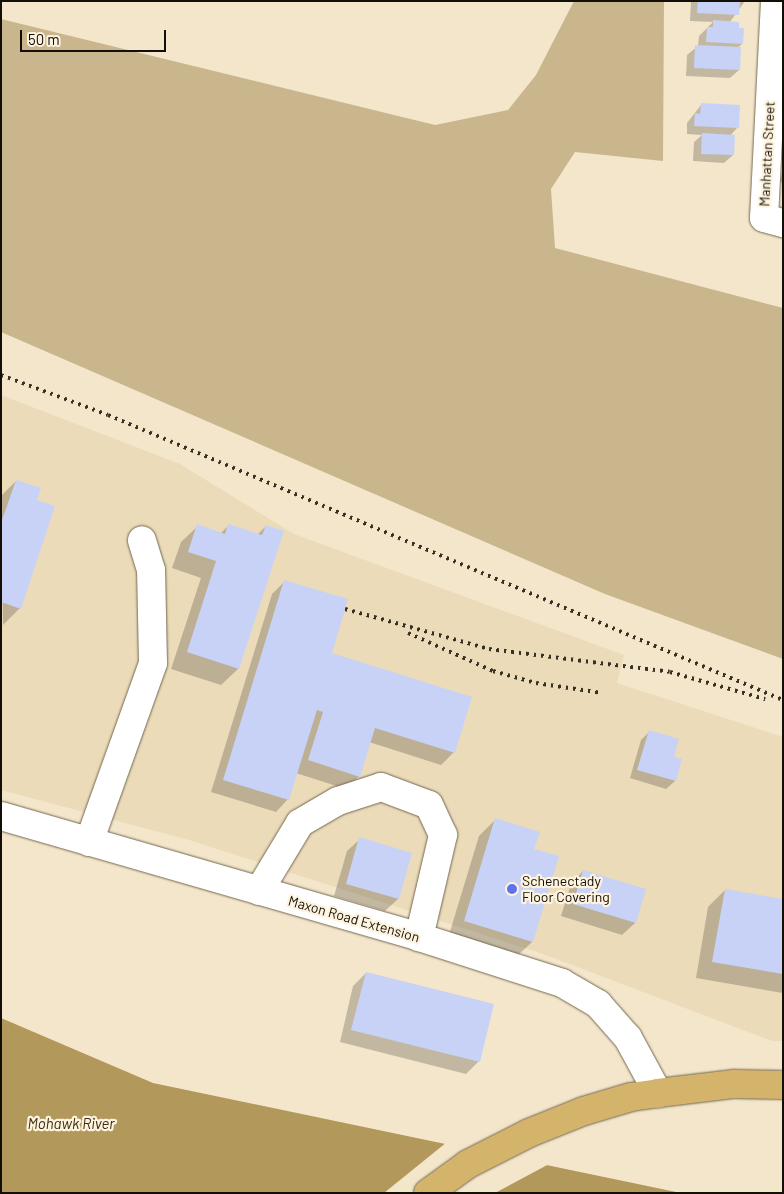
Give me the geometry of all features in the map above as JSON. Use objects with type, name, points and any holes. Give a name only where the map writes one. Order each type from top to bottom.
[{"type":"highway","points":[[428,1193],[468,1164],[528,1133],[631,1097],[734,1084],[783,1085]]},
{"type":"street","name":"Manhattan Street","points":[[773,220],[775,1]]},
{"type":"street","points":[[89,842],[153,663],[151,570],[142,540]]},
{"type":"street","points":[[259,891],[300,823],[338,801],[381,787],[429,805],[443,835],[419,937]]},
{"type":"street","name":"Maxon Road Extension","points":[[1,816],[419,937],[562,983],[598,1004],[628,1038],[658,1094]]},
{"type":"shaded area","points":[[574,1],[664,1],[663,161],[575,152],[551,189],[555,248],[783,308],[783,659],[605,594],[1,332],[1,19],[435,125],[508,110],[536,75]]},
{"type":"shaded area","points":[[1,395],[180,464],[294,534],[624,655],[617,683],[783,737],[783,1041],[772,1041],[543,954],[189,840],[1,790]]},
{"type":"water","name":"Mohawk River","points":[[1,1018],[153,1083],[681,1193],[1,1193]]},
{"type":"pier","points":[[447,1142],[551,1163],[495,1193],[384,1193]]},
{"type":"building","points":[[698,1],[740,1],[739,15],[697,13]]},
{"type":"building","points":[[713,20],[739,22],[739,28],[744,28],[743,44],[706,42],[707,27],[713,27]]},
{"type":"building","points":[[695,45],[741,47],[740,70],[694,68]]},
{"type":"building","points":[[701,103],[740,105],[739,128],[694,126],[695,113],[700,114]]},
{"type":"building","points":[[702,133],[735,135],[734,155],[701,154]]},
{"type":"building","points":[[16,480],[41,488],[37,500],[55,506],[21,609],[1,602],[1,523]]},
{"type":"building","points":[[197,524],[225,534],[228,524],[262,535],[266,525],[284,531],[239,669],[187,652],[216,561],[188,552]]},
{"type":"building","points":[[284,580],[348,599],[332,653],[472,697],[455,753],[375,728],[360,777],[308,760],[323,712],[317,710],[289,800],[223,780]]},
{"type":"building","points":[[649,730],[679,739],[674,757],[682,759],[676,781],[637,770]]},
{"type":"building","name":"Schenectady Floor Covering","points":[[495,818],[540,832],[534,849],[559,856],[533,942],[464,921]]},
{"type":"building","points":[[359,837],[412,853],[399,899],[346,884]]},
{"type":"building","points":[[583,870],[646,889],[636,923],[573,904]]},
{"type":"building","points":[[725,889],[783,899],[783,974],[712,962]]},
{"type":"building","points":[[366,972],[494,1004],[480,1062],[351,1030]]},
{"type":"railway","points":[[1,375],[108,415],[783,700]]},
{"type":"railway","points":[[345,609],[489,649],[670,672],[765,699]]},
{"type":"railway","points":[[408,633],[493,671],[536,683],[602,693]]},
{"type":"place","name":"Schenectady Floor Covering","points":[[512,889]]}]
